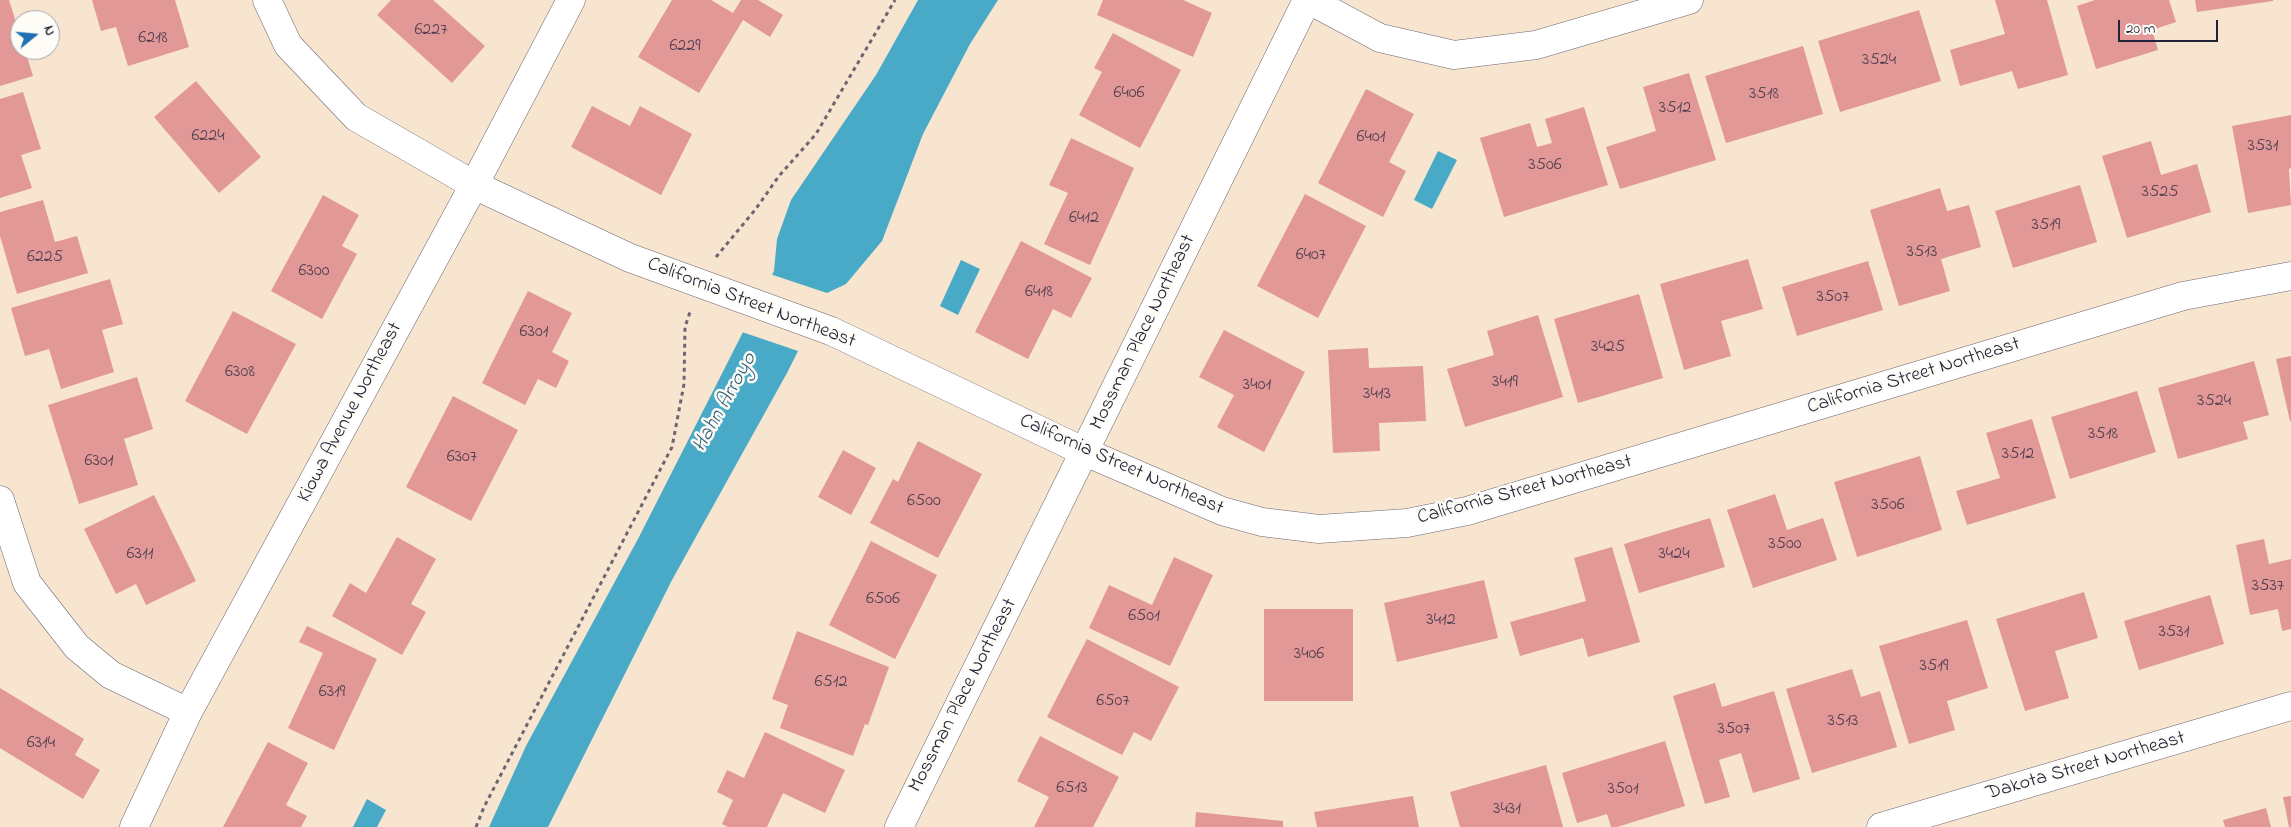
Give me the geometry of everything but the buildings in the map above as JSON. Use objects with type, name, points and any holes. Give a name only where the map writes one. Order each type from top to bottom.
[{"type":"street","name":"California Street Northeast","points":[[267,0],[288,45],[356,117],[474,185],[630,258],[831,331],[1085,452],[1222,511],[1262,522],[1319,529],[1407,523],[1467,511],[2183,296],[2291,276]]},
{"type":"street","name":"Kiowa Avenue Northeast","points":[[134,827],[188,712],[474,185],[571,0]]},
{"type":"street","points":[[1308,0],[1380,38],[1454,55],[1536,45],[1689,0]]},
{"type":"street","name":"Mossman Place Northeast","points":[[899,827],[1308,0]]},
{"type":"street","points":[[0,500],[27,583],[77,647],[111,675],[188,712]]},
{"type":"street","name":"Dakota Street Northeast","points":[[1880,827],[2291,706]]},
{"type":"path","points":[[476,827],[484,807],[672,447],[684,384],[685,327],[700,284],[713,262],[755,210],[779,176],[816,134],[895,0]]},
{"type":"water","name":"Hahn Arroyo","points":[[918,0],[998,0],[970,44],[923,134],[882,241],[846,284],[827,293],[787,373],[672,580],[548,827],[489,827],[526,746],[639,537],[774,271],[777,239],[791,200],[876,75]]},
{"type":"water","points":[[1438,151],[1457,160],[1432,209],[1414,200]]},
{"type":"water","points":[[961,260],[980,269],[958,315],[940,306]]},
{"type":"water","points":[[367,799],[386,810],[377,827],[353,827]]},
{"type":"pier","points":[[770,274],[830,294],[801,352],[742,332]]}]
